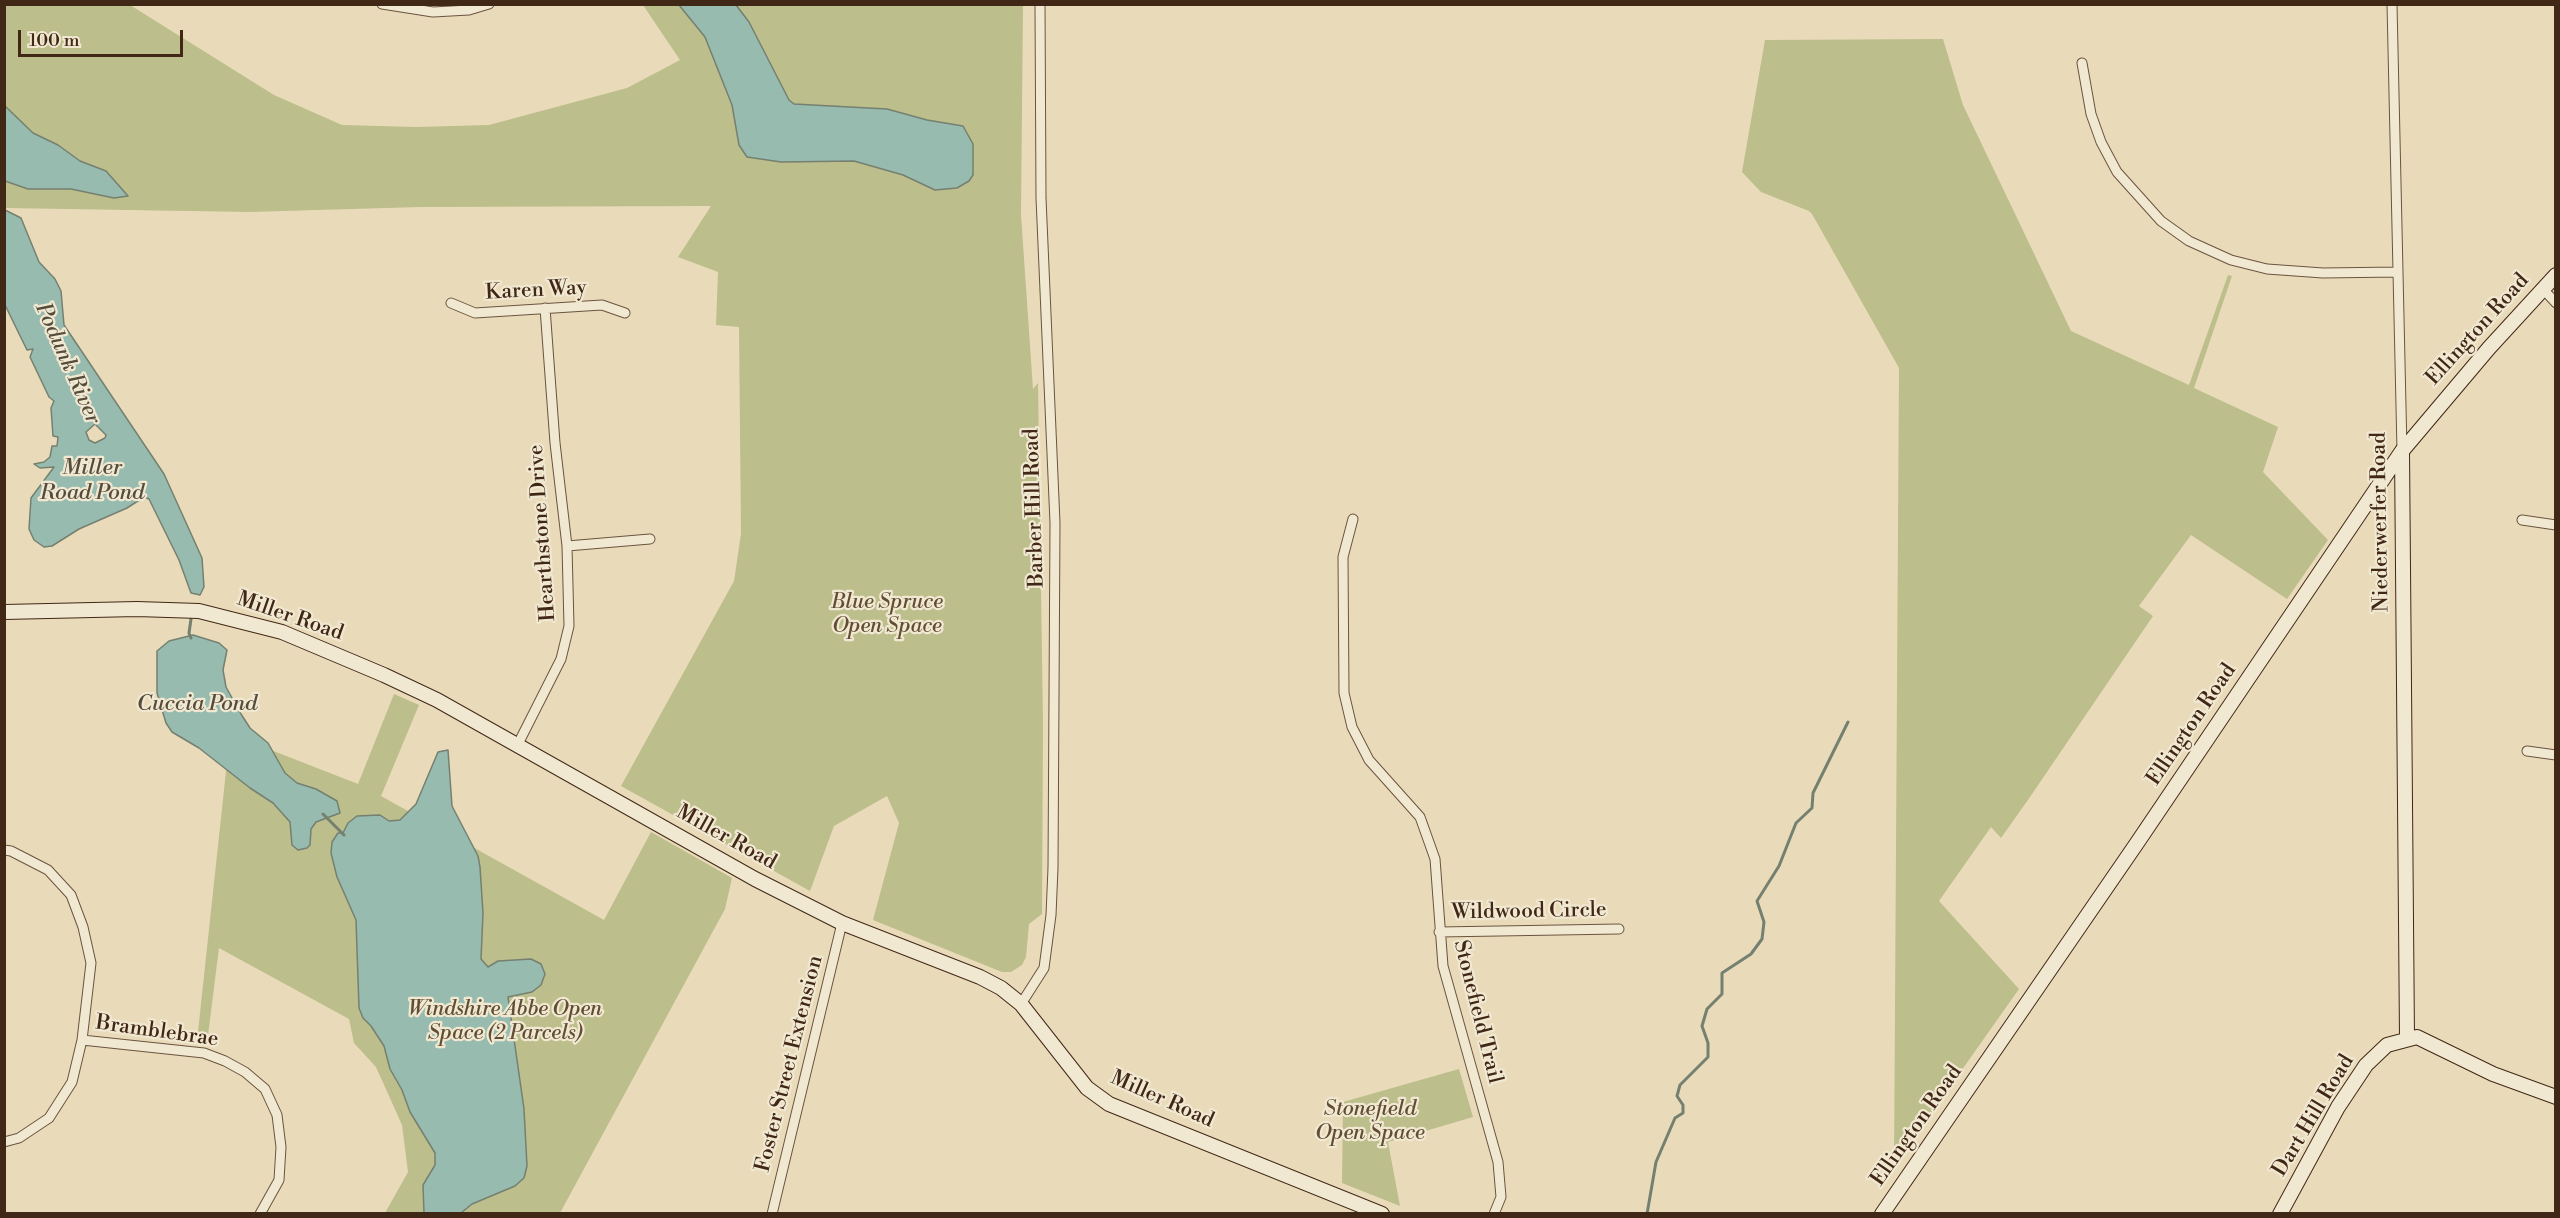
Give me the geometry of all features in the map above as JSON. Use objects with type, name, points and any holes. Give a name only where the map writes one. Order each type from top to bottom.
[{"type":"street","points":[[382,4],[433,12],[469,10],[489,4]]},
{"type":"street","name":"Barber Hill Road","points":[[1021,1004],[1044,968],[1051,915],[1053,868],[1055,524],[1041,198],[1040,4]]},
{"type":"street","name":"Niederwerfer Road","points":[[2392,4],[2402,451],[2407,1038]]},
{"type":"street","points":[[2082,63],[2091,114],[2101,142],[2117,172],[2161,221],[2190,241],[2231,260],[2267,269],[2323,273],[2397,272]]},
{"type":"street","name":"Ellington Road","points":[[1882,1214],[2144,834],[2402,451],[2466,375],[2556,275]]},
{"type":"street","points":[[2543,289],[2556,303]]},
{"type":"street","name":"Karen Way","points":[[451,303],[475,312],[602,305],[624,313]]},
{"type":"street","name":"Hearthstone Drive","points":[[518,744],[561,659],[569,626],[567,546],[555,443],[545,308]]},
{"type":"street","name":"Stonefield Trail","points":[[1353,519],[1343,557],[1344,693],[1352,727],[1369,760],[1420,817],[1435,859],[1443,966],[1498,1162],[1501,1197],[1494,1214]]},
{"type":"street","points":[[2522,520],[2556,525]]},
{"type":"street","points":[[567,546],[650,539]]},
{"type":"street","name":"Miller Road","points":[[4,612],[199,611],[282,632],[384,675],[437,700],[518,744],[755,879],[842,923],[980,977],[1001,988],[1021,1004],[1087,1088],[1109,1104],[1382,1214]]},
{"type":"street","points":[[2527,751],[2556,755]]},
{"type":"street","points":[[4,850],[11,851],[48,870],[71,895],[83,927],[91,963],[82,1040],[72,1082],[49,1118],[19,1138],[4,1142]]},
{"type":"street","name":"Foster Street Extension","points":[[772,1214],[842,923]]},
{"type":"street","name":"Wildwood Circle","points":[[1439,932],[1619,929]]},
{"type":"street","points":[[2407,1038],[2417,1037],[2493,1074],[2556,1097]]},
{"type":"street","name":"Dart Hill Road","points":[[2280,1214],[2338,1107],[2366,1065],[2387,1045],[2407,1038]]},
{"type":"street","name":"Bramblebrae","points":[[82,1040],[204,1053],[225,1060],[245,1072],[265,1089],[277,1115],[281,1147],[279,1180],[260,1214]]},
{"type":"green space","name":"Blue Spruce Open Space","points":[[5,5],[130,5],[274,95],[342,125],[416,127],[489,125],[627,88],[680,60],[643,5],[1023,5],[1021,215],[1033,389],[1038,383],[1043,724],[1042,914],[1029,924],[1026,957],[1022,965],[1011,972],[1002,972],[873,920],[899,823],[887,796],[834,826],[810,891],[621,786],[734,581],[741,534],[739,327],[716,325],[718,272],[678,257],[711,206],[420,207],[249,212],[5,208]]},
{"type":"green space","points":[[1943,39],[1963,105],[2071,331],[2189,385],[2228,275],[2232,276],[2194,388],[2278,427],[2263,472],[2328,540],[2287,599],[2191,535],[2139,606],[2153,616],[2001,838],[1991,827],[1939,901],[2019,989],[1894,1166],[1899,368],[1812,214],[1761,192],[1742,172],[1765,40]]},
{"type":"green space","name":"Windshire Abbe Open Space (2 Parcels)","points":[[394,694],[419,705],[381,796],[604,920],[651,832],[732,878],[725,909],[560,1213],[385,1213],[408,1172],[402,1125],[376,1067],[354,1043],[349,1019],[219,948],[207,1043],[197,1041],[230,734],[358,784]]},
{"type":"green space","name":"Stonefield Open Space","points":[[1459,1069],[1473,1117],[1388,1142],[1400,1206],[1342,1183],[1343,1102]]},
{"type":"water","points":[[679,5],[736,5],[749,22],[789,100],[794,104],[887,109],[927,120],[963,126],[973,144],[973,175],[969,181],[957,188],[935,190],[903,175],[854,161],[781,162],[747,157],[739,145],[732,105],[705,37]]},
{"type":"water","points":[[5,106],[33,133],[58,145],[80,161],[106,171],[128,196],[114,198],[71,189],[28,189],[5,181]]},
{"type":"water","name":"Miller Road Pond","points":[[5,210],[21,218],[39,262],[55,279],[61,291],[64,325],[164,474],[202,558],[204,587],[200,595],[191,593],[179,560],[149,499],[144,497],[127,508],[79,529],[52,546],[44,547],[34,540],[29,529],[31,498],[54,467],[40,468],[34,464],[44,462],[50,457],[52,446],[57,446],[58,437],[53,436],[51,408],[54,401],[49,397],[30,357],[33,349],[27,350],[5,305]],"holes":[[[95,424],[106,435],[105,438],[95,443],[89,440],[86,432]]]},
{"type":"water","name":"Cuccia Pond","points":[[193,635],[219,643],[227,650],[223,670],[226,687],[250,728],[268,743],[285,773],[297,783],[316,789],[337,801],[340,813],[316,822],[311,829],[310,845],[307,848],[298,850],[292,845],[290,822],[273,803],[199,748],[172,732],[166,723],[157,693],[157,651],[169,641]]},
{"type":"water","points":[[448,750],[452,806],[478,856],[480,867],[483,913],[481,959],[488,967],[498,961],[531,959],[541,964],[545,974],[541,985],[532,992],[508,997],[524,1109],[527,1166],[524,1178],[515,1186],[472,1204],[461,1213],[424,1213],[423,1185],[435,1165],[435,1153],[410,1112],[402,1090],[390,1069],[384,1046],[363,1018],[359,1008],[356,920],[337,877],[331,853],[332,842],[338,833],[343,833],[348,823],[357,816],[380,815],[389,821],[400,820],[416,804],[438,752]]},
{"type":"waterway","name":"Podunk River","points":[[191,619],[189,633],[191,638]]},
{"type":"waterway","name":"Podunk River","points":[[1647,1214],[1656,1162],[1675,1118],[1683,1113],[1683,1105],[1677,1096],[1680,1085],[1708,1057],[1708,1043],[1702,1026],[1707,1009],[1722,994],[1722,973],[1751,954],[1762,939],[1764,922],[1757,901],[1779,866],[1796,823],[1812,808],[1813,793],[1848,722]]},
{"type":"waterway","name":"Podunk River","points":[[323,814],[344,835]]}]
